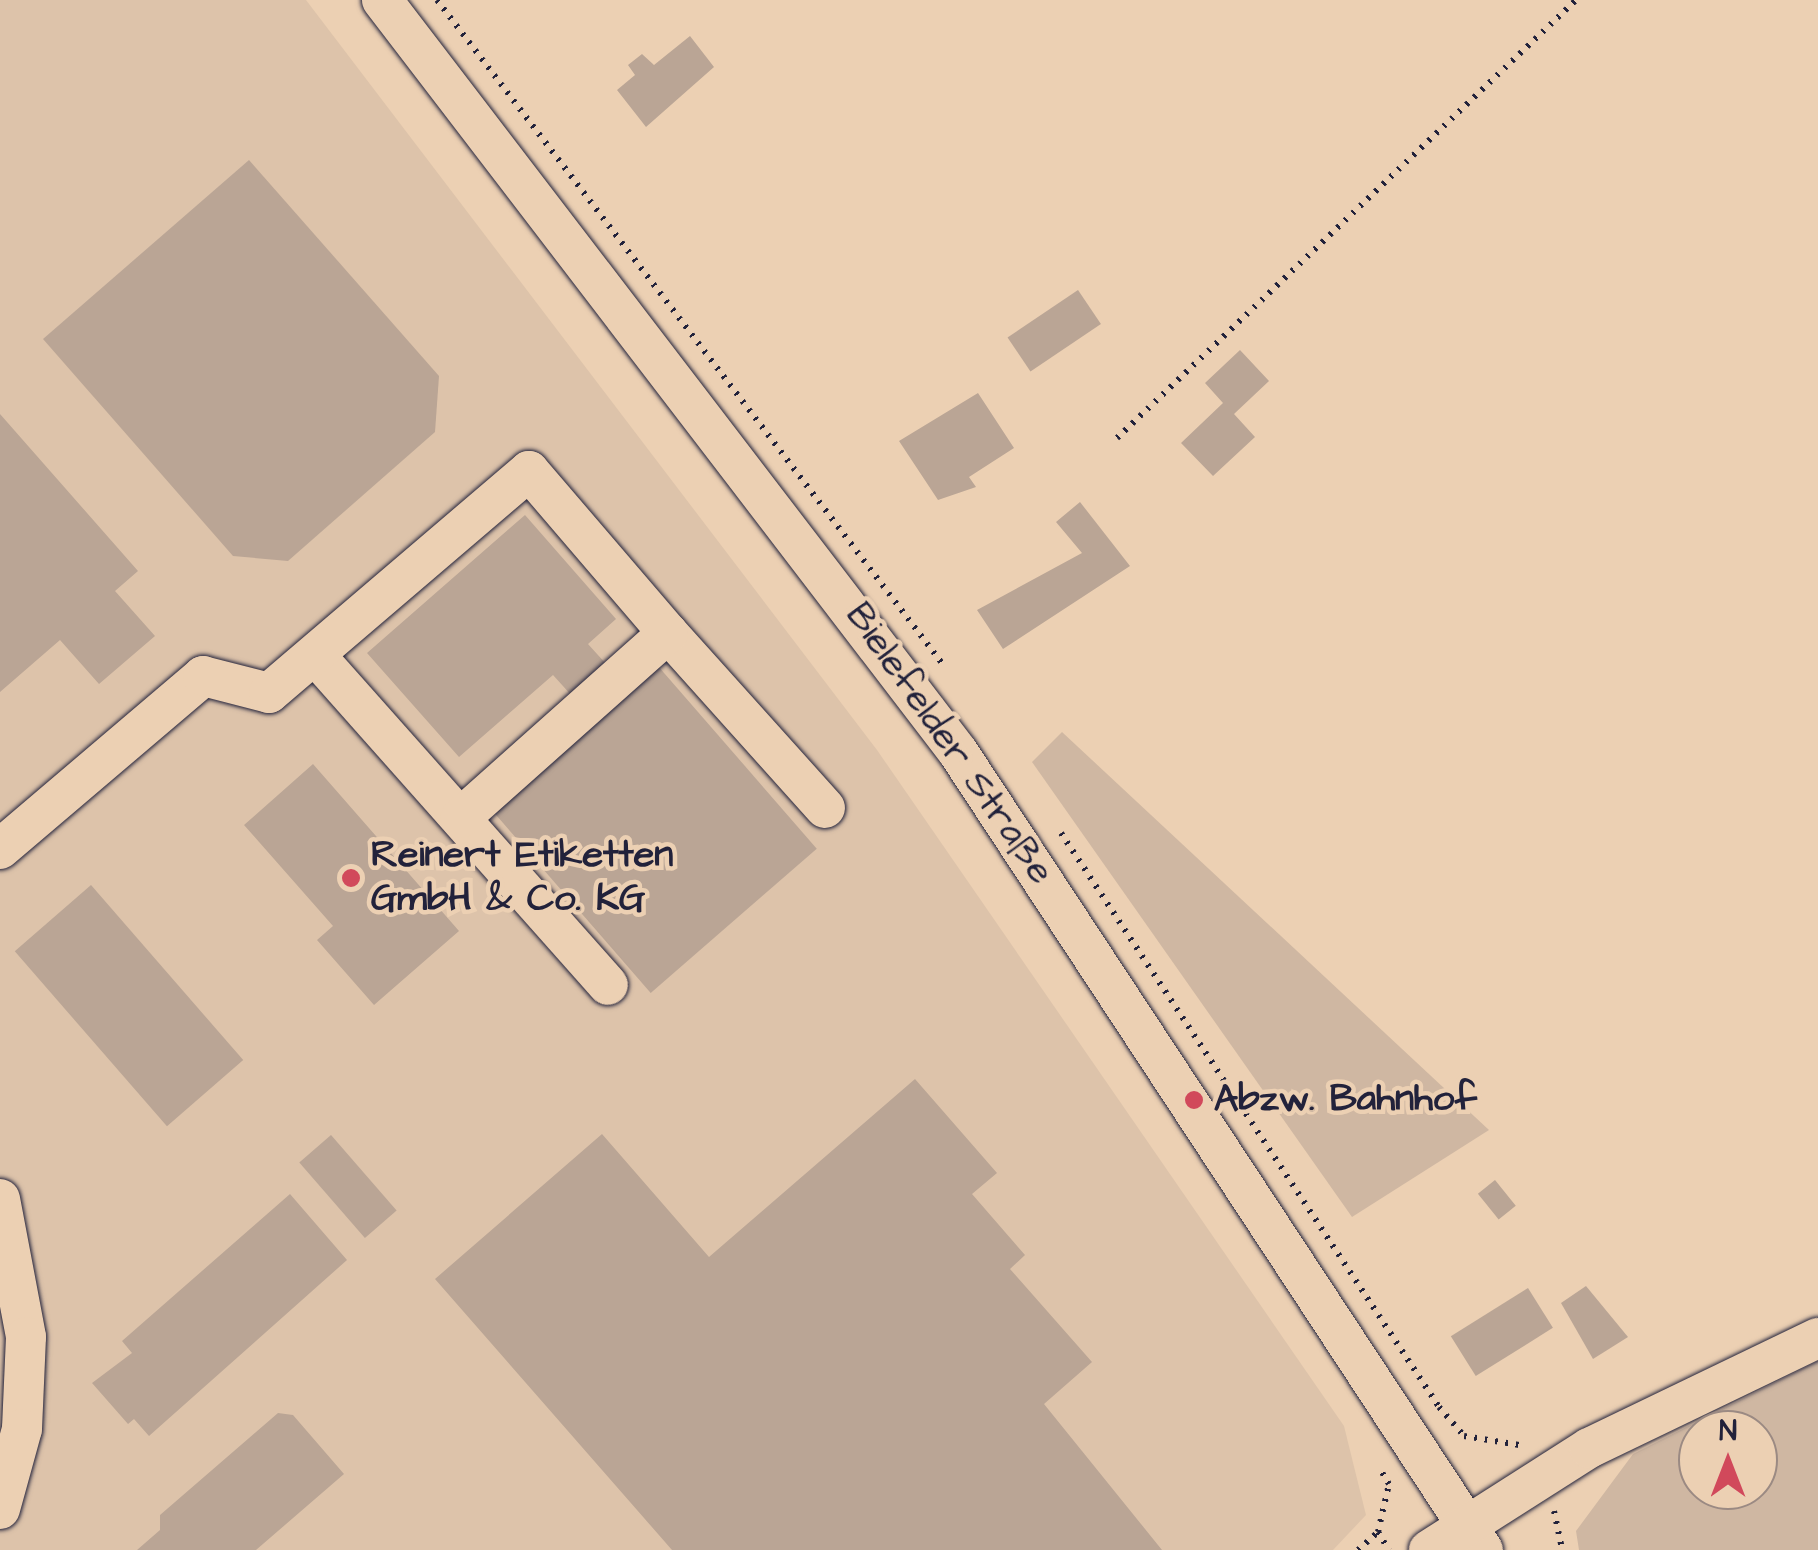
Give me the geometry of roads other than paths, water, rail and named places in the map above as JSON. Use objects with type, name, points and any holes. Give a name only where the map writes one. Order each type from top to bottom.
[{"type":"street","name":"Bielefelder Straße","points":[[382,0],[958,752],[1475,1537]]},
{"type":"street","points":[[0,848],[203,676],[268,693],[529,471],[668,634],[825,808]]},
{"type":"street","points":[[460,818],[668,634]]},
{"type":"street","points":[[315,655],[608,985]]},
{"type":"street","points":[[0,1198],[26,1337],[22,1429],[0,1509]]},
{"type":"street","points":[[1429,1550],[1475,1537],[1589,1448],[1818,1338]]},
{"type":"place","name":"Reinert Etiketten GmbH & Co. KG","points":[[351,878]]},
{"type":"place","name":"Abzw. Bahnhof","points":[[1194,1100]]}]
